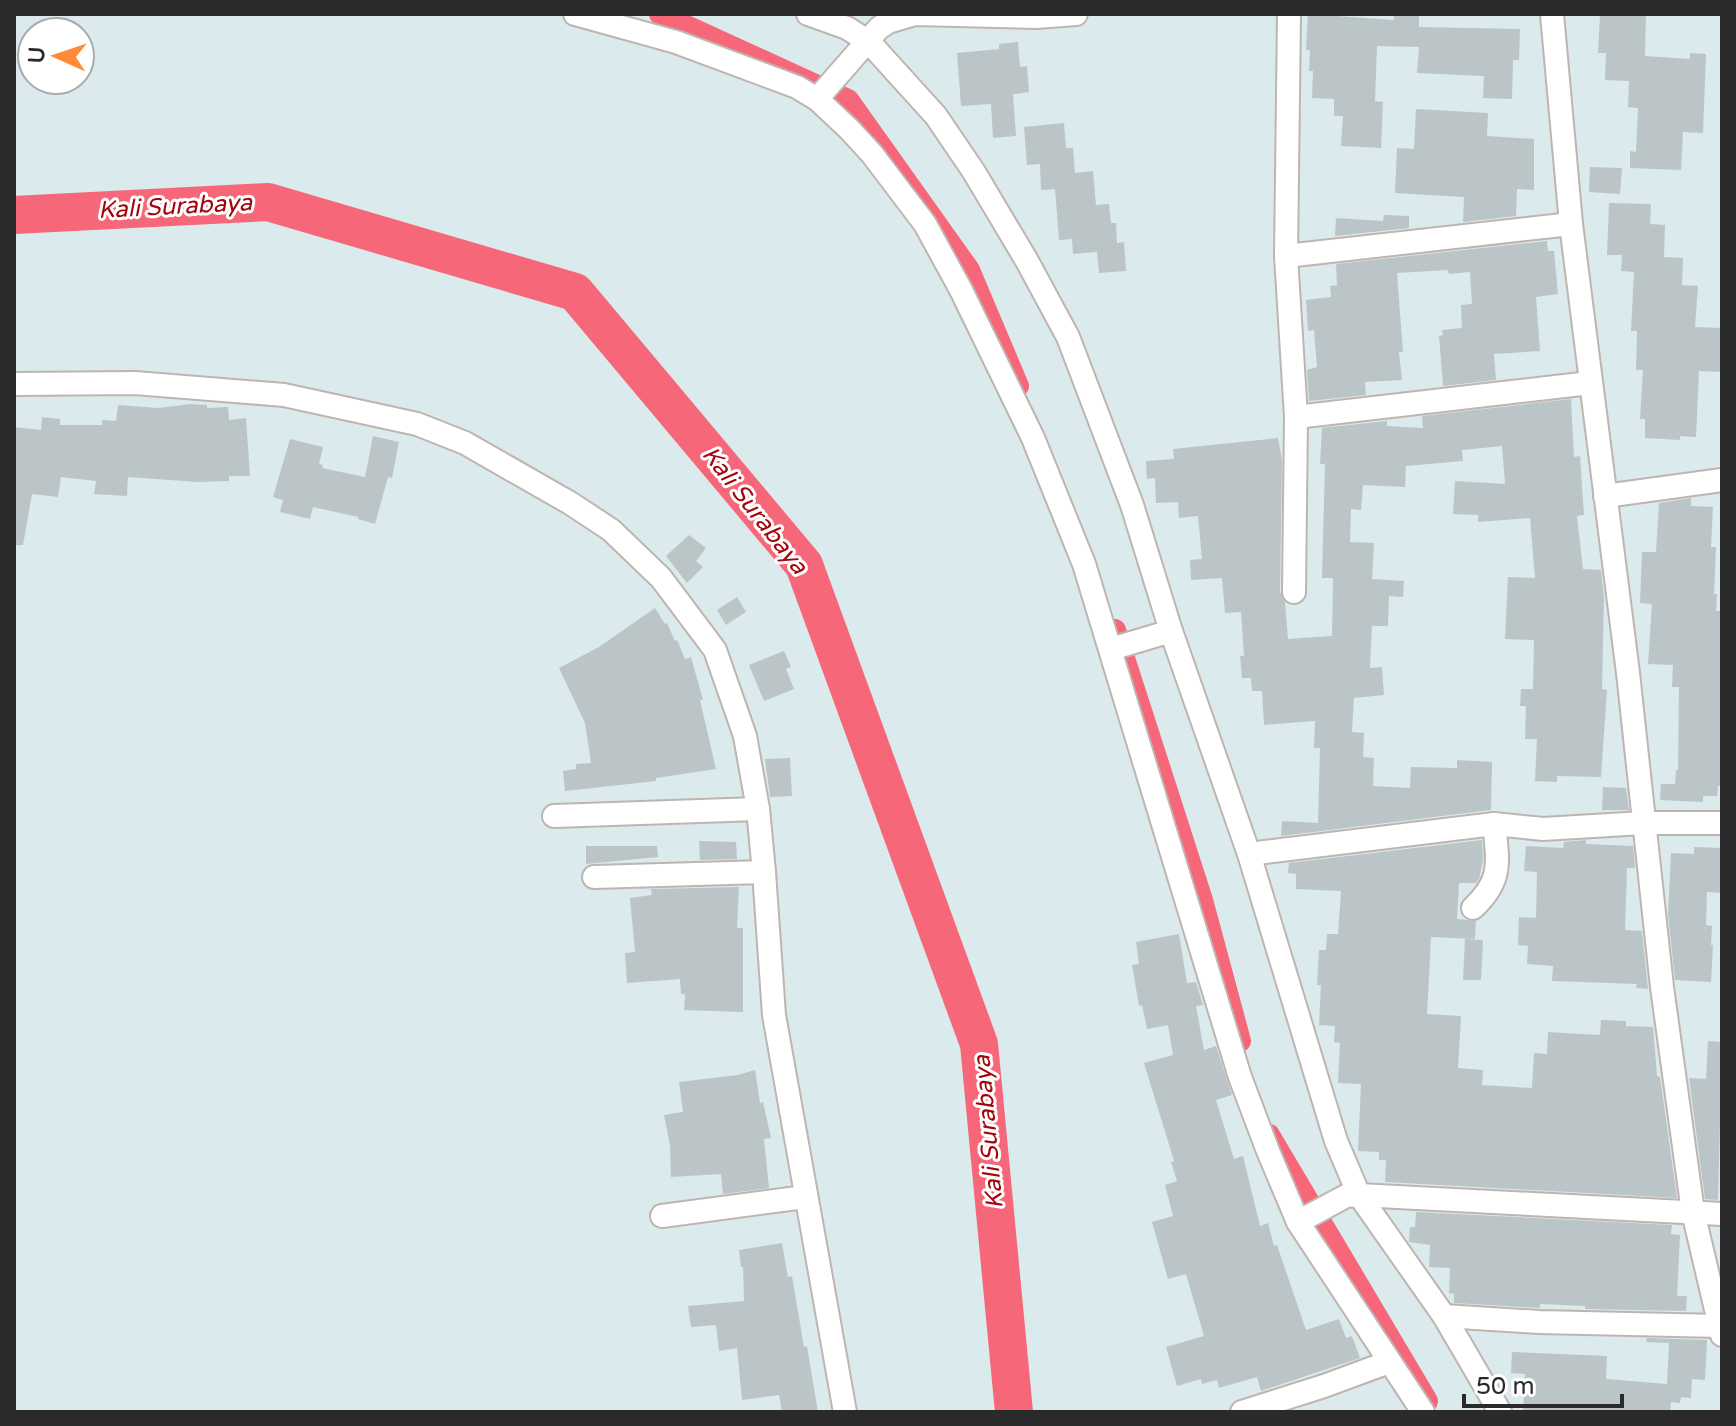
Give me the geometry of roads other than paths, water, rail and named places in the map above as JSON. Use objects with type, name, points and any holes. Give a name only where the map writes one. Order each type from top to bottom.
[{"type":"street","points":[[575,14],[676,42],[819,97],[872,154],[925,224],[943,254],[1048,472],[1084,564],[1114,648],[1240,1077],[1268,1151],[1302,1220],[1423,1412]]},
{"type":"street","points":[[808,14],[847,28],[861,50],[936,116],[1027,261],[1068,337],[1132,505],[1167,632],[1249,854],[1352,1196],[1444,1316],[1500,1412]]},
{"type":"street","points":[[819,97],[879,28],[888,22],[915,14],[1036,17],[1076,14]]},
{"type":"street","points":[[1289,14],[1286,256],[1296,417],[1294,592]]},
{"type":"street","points":[[1444,1316],[1721,1331],[1693,1212],[1643,823],[1628,673],[1571,224],[1552,14]]},
{"type":"street","points":[[1286,256],[1571,224]]},
{"type":"street","points":[[14,384],[135,383],[284,395],[417,424],[465,443],[570,503],[611,530],[661,578],[715,650],[745,736],[758,809],[774,1015],[845,1412]]},
{"type":"street","points":[[1296,417],[1590,383]]},
{"type":"street","points":[[1605,496],[1722,480]]},
{"type":"street","points":[[1114,648],[1167,632]]},
{"type":"street","points":[[554,816],[758,809]]},
{"type":"street","points":[[1249,854],[1494,824],[1543,829],[1643,823],[1722,823]]},
{"type":"street","points":[[1473,908],[1496,880],[1498,860],[1494,824]]},
{"type":"street","points":[[594,877],[764,872]]},
{"type":"street","points":[[1302,1220],[1352,1196],[1722,1214]]},
{"type":"street","points":[[662,1216],[805,1197]]},
{"type":"street","points":[[1242,1412],[1389,1362]]},
{"type":"waterway","points":[[660,14],[848,100],[969,270],[1018,386]]},
{"type":"waterway","name":"Kali Surabaya","points":[[14,215],[268,202],[575,292],[804,565],[979,1044],[1014,1412]]},
{"type":"waterway","points":[[1115,630],[1202,900],[1240,1041]]},
{"type":"waterway","points":[[1269,1135],[1427,1401]]}]
